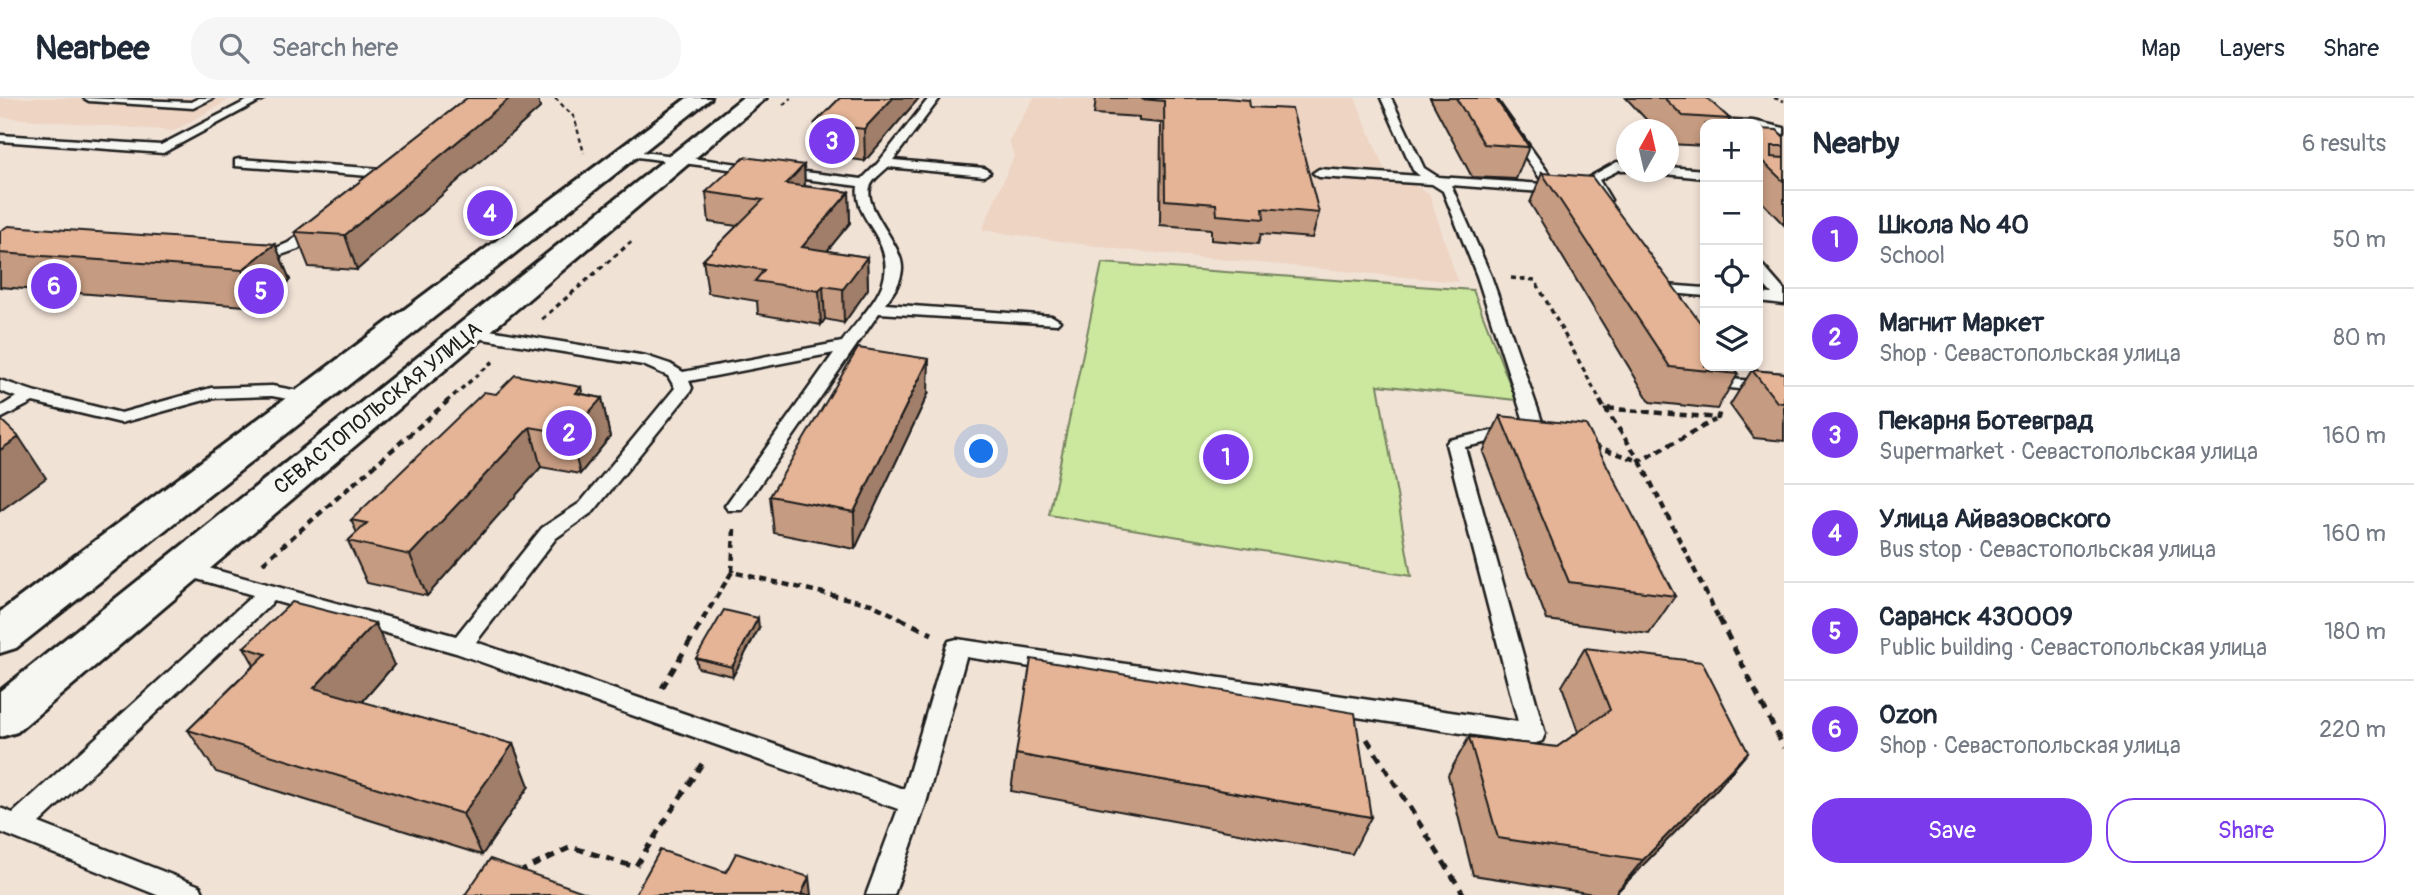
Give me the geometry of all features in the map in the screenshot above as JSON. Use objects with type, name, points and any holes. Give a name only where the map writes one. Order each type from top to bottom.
[{"type":"main road","points":[[0,636],[700,98]]},
{"type":"main road","name":"СЕВАСТОПОЛЬСКАЯ УЛИЦА","points":[[0,718],[682,159],[768,103]]},
{"type":"lane","points":[[89,98],[193,106],[208,98]]},
{"type":"lane","points":[[0,138],[163,149],[260,98]]},
{"type":"lane","points":[[735,506],[891,285],[896,273],[893,251],[869,213],[864,199],[864,183],[885,163],[935,98]]},
{"type":"lane","points":[[880,895],[913,803],[957,647],[1533,734],[1455,443],[1535,428],[1484,276],[1448,189],[1419,170],[1386,98]]},
{"type":"lane","points":[[1490,98],[1554,189]]},
{"type":"lane","points":[[1763,126],[1784,131]]},
{"type":"lane","points":[[630,152],[864,183]]},
{"type":"lane","points":[[239,163],[388,169],[363,189]]},
{"type":"lane","points":[[885,163],[984,172]]},
{"type":"lane","points":[[1589,191],[1592,179],[1616,167]]},
{"type":"lane","points":[[1679,172],[1700,174]]},
{"type":"lane","points":[[1319,173],[1589,191],[1614,214]]},
{"type":"lane","points":[[246,263],[293,246],[333,214]]},
{"type":"lane","points":[[1763,275],[1784,299]]},
{"type":"lane","points":[[1678,309],[1661,283],[1700,291]]},
{"type":"lane","points":[[1763,297],[1784,299]]},
{"type":"lane","points":[[877,308],[1052,321]]},
{"type":"lane","points":[[461,646],[549,533],[587,507],[684,388],[673,370],[646,361],[471,332]]},
{"type":"lane","points":[[680,378],[848,346]]},
{"type":"lane","points":[[1719,371],[1727,383],[1784,389]]},
{"type":"lane","points":[[0,385],[30,396],[121,418],[211,393],[272,391],[309,398]]},
{"type":"lane","points":[[0,414],[30,396]]},
{"type":"lane","points":[[183,568],[461,646],[913,803]]},
{"type":"lane","points":[[190,895],[10,822],[269,593]]},
{"type":"path","points":[[555,98],[574,117],[587,163]]},
{"type":"path","points":[[768,103],[791,98]]},
{"type":"path","points":[[1774,98],[1784,101]]},
{"type":"path","points":[[239,584],[631,241]]},
{"type":"path","points":[[1484,276],[1535,280],[1604,408],[1640,461],[1784,748]]},
{"type":"path","points":[[1604,408],[1718,418]]},
{"type":"path","points":[[1588,444],[1640,461],[1718,418],[1720,409]]},
{"type":"path","points":[[648,711],[732,572],[735,506]]},
{"type":"path","points":[[732,572],[872,604],[957,647]]},
{"type":"path","points":[[1346,706],[1464,895]]},
{"type":"path","points":[[510,877],[571,848],[635,867],[720,736]]},
{"type":"shaded area","points":[[0,98],[232,98],[174,131],[0,117]]},
{"type":"shaded area","points":[[1034,98],[1355,98],[1384,168],[1429,193],[1458,282],[1124,250],[982,230],[1014,156],[1009,140]]},
{"type":"green space","points":[[1102,263],[1473,290],[1516,400],[1378,385],[1411,576],[1049,515]]},
{"type":"building","points":[[467,98],[510,98],[345,235],[295,232]]},
{"type":"building","points":[[840,98],[893,98],[864,129],[815,123]]},
{"type":"building","points":[[1142,98],[1224,98],[1249,100],[1250,107],[1292,109],[1319,213],[1263,208],[1264,219],[1217,215],[1216,204],[1165,200],[1164,101]]},
{"type":"building","points":[[1456,98],[1495,98],[1529,147],[1484,144]]},
{"type":"building","points":[[1664,98],[1707,98],[1730,119],[1683,116]]},
{"type":"building","points":[[1763,129],[1777,130],[1784,137],[1784,146],[1771,146],[1771,157],[1784,158],[1784,182],[1763,162]]},
{"type":"building","points":[[744,157],[804,165],[786,184],[849,192],[802,247],[867,257],[843,289],[823,286],[819,291],[755,281],[764,270],[703,260],[763,200],[706,192]]},
{"type":"building","points":[[1542,173],[1592,177],[1700,322],[1700,370],[1670,367]]},
{"type":"building","points":[[8,226],[275,244],[242,270],[0,253],[0,231]]},
{"type":"building","points":[[858,348],[929,359],[854,512],[770,496]]},
{"type":"building","points":[[1709,371],[1736,371],[1738,374]]},
{"type":"building","points":[[1753,371],[1784,373],[1784,403],[1777,402]]},
{"type":"building","points":[[515,375],[581,387],[576,393],[602,398],[570,434],[530,427],[410,555],[348,541],[367,523],[351,520],[484,392],[496,394]]},
{"type":"building","points":[[1500,416],[1586,425],[1675,596],[1569,582]]},
{"type":"building","points":[[0,419],[19,437],[0,450]]},
{"type":"building","points":[[292,602],[375,623],[314,688],[513,744],[463,814],[188,730],[266,654],[244,647]]},
{"type":"building","points":[[724,610],[758,618],[732,667],[696,658]]},
{"type":"building","points":[[1585,648],[1702,662],[1748,752],[1643,860],[1498,838],[1469,737],[1557,747],[1610,710]]},
{"type":"building","points":[[1031,659],[1355,713],[1371,817],[1016,754]]},
{"type":"building","points":[[660,850],[726,872],[736,853],[809,877],[801,895],[635,895]]},
{"type":"building","points":[[490,859],[592,895],[465,895]]},
{"type":"place","name":"Пекарня Ботевград","points":[[832,141]]},
{"type":"place","name":"Улица Айвазовского","points":[[490,213]]},
{"type":"place","name":"Ozon","points":[[54,286]]},
{"type":"place","name":"Саранск 430009","points":[[261,291]]},
{"type":"place","name":"Магнит Маркет","points":[[569,433]]},
{"type":"place","name":"Школа № 40","points":[[1226,457]]}]
